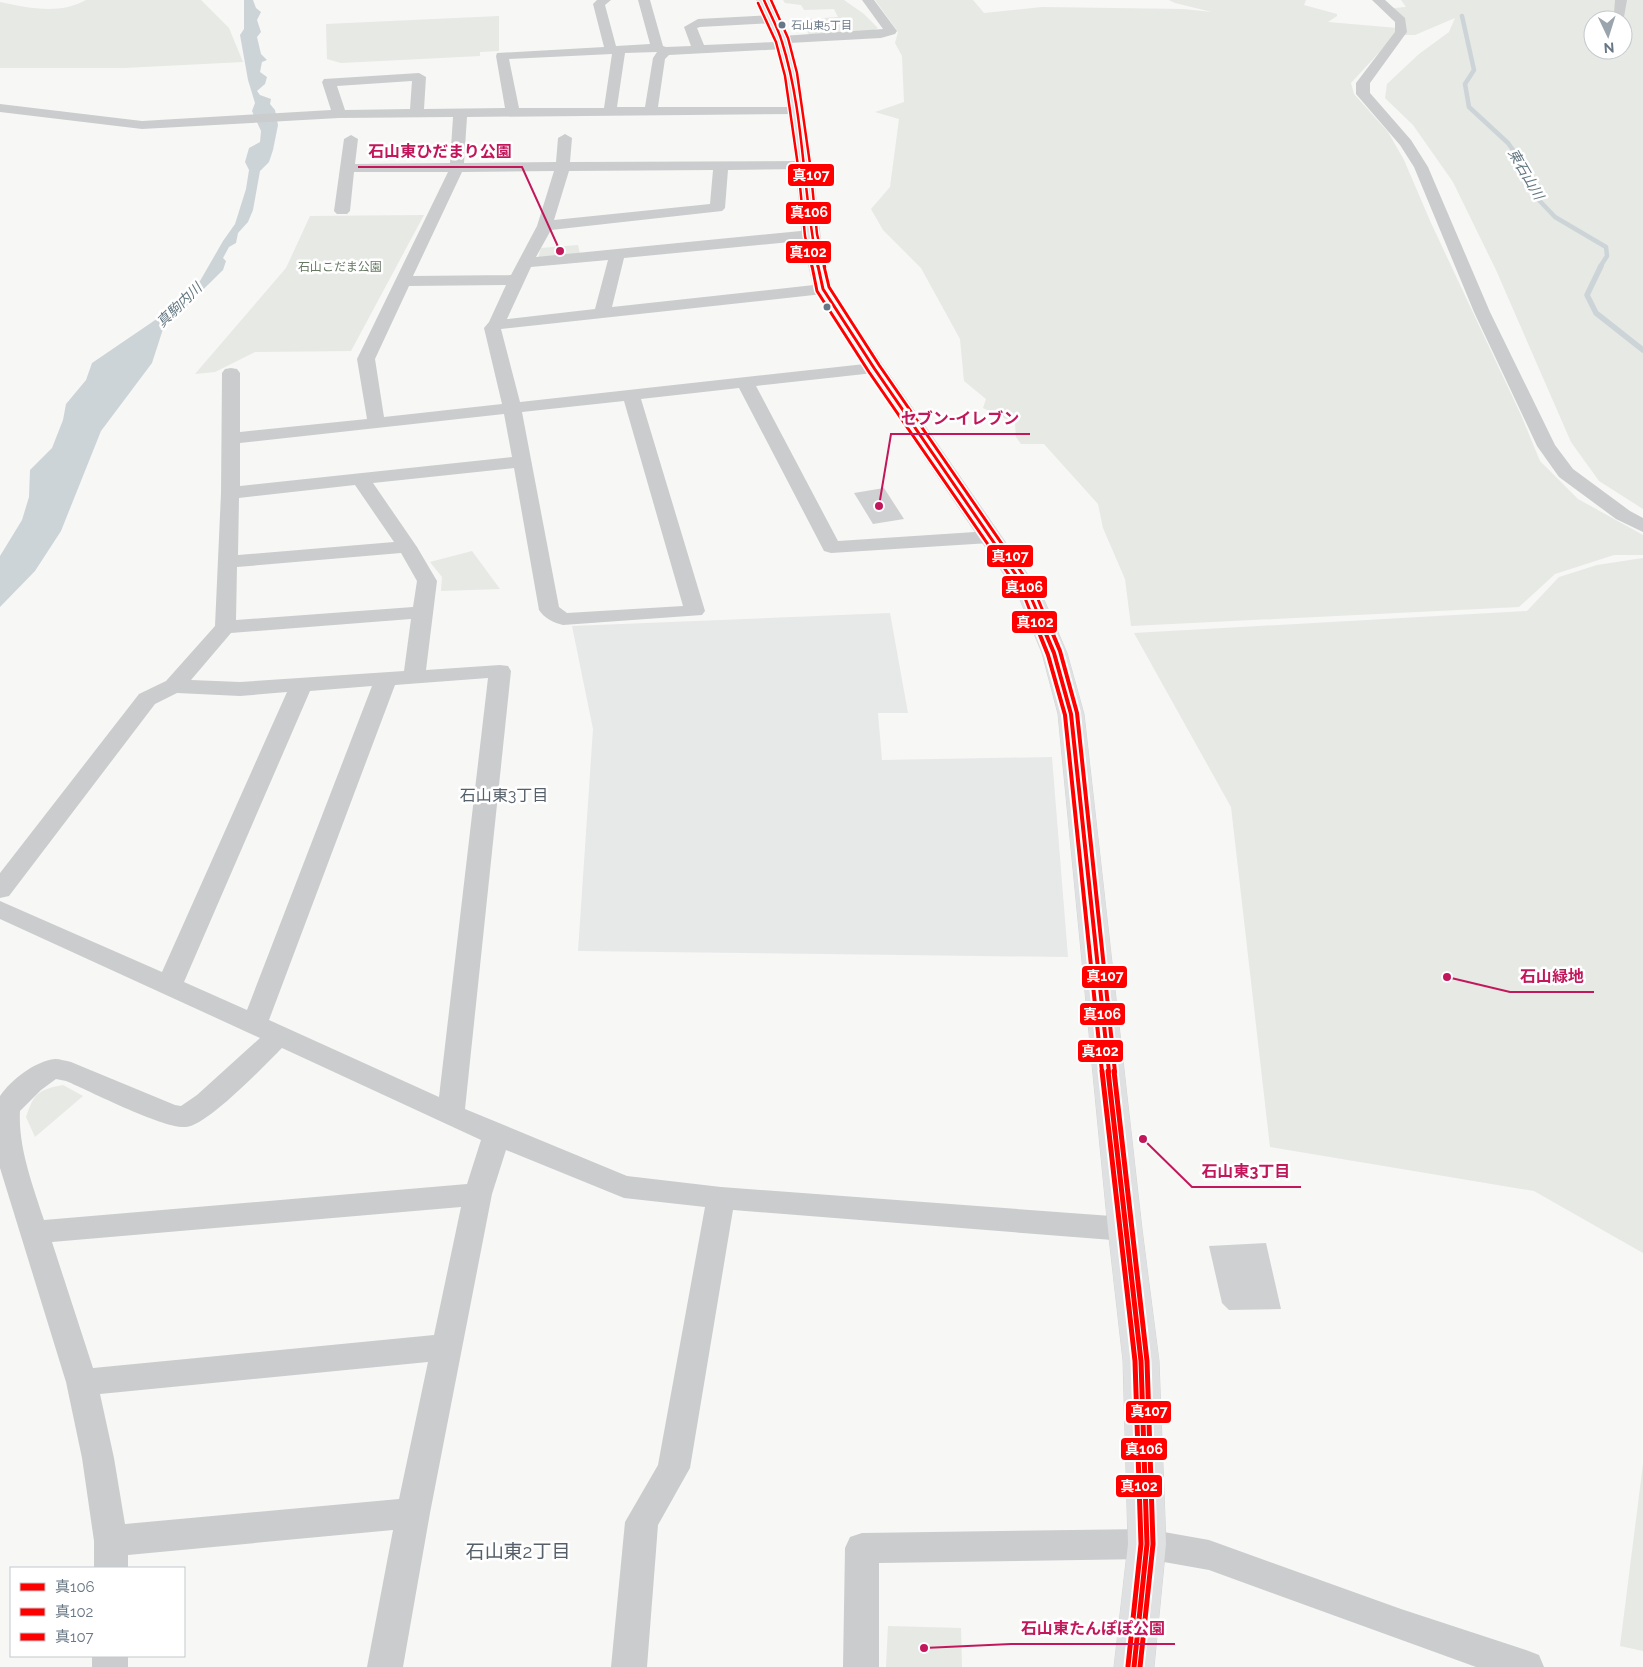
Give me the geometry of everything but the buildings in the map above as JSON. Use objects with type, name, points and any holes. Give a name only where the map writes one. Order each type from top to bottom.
[{"type":"highway","points":[[776,26],[791,75],[804,165],[811,235],[823,289],[874,368],[1030,595],[1046,626],[1061,668],[1071,714],[1124,1229],[1141,1360],[1147,1544],[1134,1667]]},
{"type":"street","points":[[605,0],[599,4],[615,50],[610,111]]},
{"type":"street","points":[[644,0],[661,50],[651,111]]},
{"type":"street","points":[[699,50],[690,27],[698,23],[776,26],[881,34],[891,31],[868,0]]},
{"type":"street","points":[[1378,0],[1401,21],[1401,32],[1363,84],[1363,94],[1406,143],[1421,167],[1482,312],[1546,446],[1566,473],[1623,515],[1643,526]]},
{"type":"street","points":[[513,112],[502,56],[615,50],[699,50],[776,26]]},
{"type":"street","points":[[333,114],[329,82],[419,77],[417,113]]},
{"type":"street","points":[[0,108],[142,125],[333,114],[796,110]]},
{"type":"street","points":[[376,422],[366,359],[457,167],[460,112]]},
{"type":"street","points":[[565,138],[563,166],[544,226],[516,280],[496,325],[492,328],[512,408],[549,610],[563,619],[696,611],[631,395]]},
{"type":"street","points":[[342,211],[351,139]]},
{"type":"street","points":[[348,168],[804,165]]},
{"type":"street","points":[[544,226],[717,208],[722,166]]},
{"type":"street","points":[[525,263],[811,235]]},
{"type":"street","points":[[602,314],[617,255]]},
{"type":"street","points":[[404,281],[516,280]]},
{"type":"street","points":[[496,325],[823,289]]},
{"type":"street","points":[[230,439],[874,368]]},
{"type":"street","points":[[0,890],[147,699],[174,686],[225,626],[230,493],[231,372]]},
{"type":"street","points":[[745,382],[831,547],[990,537]]},
{"type":"street","points":[[230,493],[522,462]]},
{"type":"street","points":[[360,479],[427,581],[414,676]]},
{"type":"street","points":[[228,562],[407,548]]},
{"type":"street","points":[[225,626],[424,612]]},
{"type":"street","points":[[174,686],[240,689],[500,671],[451,1113]]},
{"type":"street","points":[[386,679],[266,1031],[207,1102],[186,1117],[172,1115],[71,1072],[56,1069],[46,1072],[13,1099],[6,1110],[5,1124],[17,1181],[82,1382],[98,1458],[111,1555],[414,1513]]},
{"type":"street","points":[[169,986],[302,684]]},
{"type":"street","points":[[0,909],[497,1135],[624,1187],[721,1198],[1124,1229]]},
{"type":"street","points":[[385,1667],[478,1194],[497,1135]]},
{"type":"street","points":[[35,1232],[478,1194]]},
{"type":"street","points":[[629,1667],[642,1522],[674,1468],[721,1198]]},
{"type":"street","points":[[82,1382],[447,1347]]},
{"type":"street","points":[[861,1667],[862,1548],[1147,1544],[1209,1555],[1401,1625],[1526,1667]]},
{"type":"shaded area","points":[[890,613],[908,713],[878,713],[882,760],[1052,757],[1068,957],[578,951],[593,729],[572,626]]},
{"type":"green space","points":[[86,0],[201,0],[229,28],[243,62],[123,68],[0,68],[0,2],[33,8],[55,9],[76,5]]},
{"type":"green space","points":[[783,0],[844,0],[864,14],[878,28],[870,32],[809,35],[805,25],[812,25],[809,19],[838,17],[834,9],[804,10],[801,5],[785,3]]},
{"type":"green space","points":[[875,0],[973,0],[984,13],[1042,7],[1183,9],[1212,12],[1169,0],[1306,0],[1304,5],[1337,14],[1328,22],[1397,28],[1397,33],[1351,83],[1354,94],[1388,132],[1404,160],[1431,223],[1521,415],[1540,461],[1578,499],[1643,535],[1643,555],[1614,555],[1555,574],[1519,607],[1131,626],[1125,579],[1103,528],[1098,504],[1044,444],[1021,444],[1016,437],[1015,423],[983,408],[986,399],[964,381],[960,339],[921,268],[883,230],[871,209],[890,187],[899,119],[875,112],[904,102],[902,56],[895,43],[898,32]]},
{"type":"green space","points":[[1401,0],[1643,0],[1643,509],[1599,481],[1571,442],[1496,270],[1453,182],[1413,125],[1385,98],[1387,84],[1419,54],[1449,32],[1455,18],[1415,35],[1402,35],[1392,10],[1394,8],[1406,7]]},
{"type":"green space","points":[[499,16],[499,51],[480,52],[480,56],[341,63],[327,59],[326,24]]},
{"type":"green space","name":"石山こだま公園","points":[[424,215],[351,351],[255,352],[215,372],[195,374],[286,268],[310,216]]},
{"type":"green space","points":[[578,245],[580,254],[538,258],[541,248]]},
{"type":"green space","points":[[472,551],[500,589],[441,591],[442,577],[430,562]]},
{"type":"green space","points":[[1643,558],[1643,1253],[1534,1191],[1270,1147],[1231,807],[1134,633],[1527,611],[1559,577],[1597,565]]},
{"type":"green space","points":[[63,1085],[83,1096],[35,1137],[26,1117],[34,1098],[42,1091]]},
{"type":"green space","points":[[1643,1464],[1643,1651],[1620,1646]]},
{"type":"green space","points":[[888,1626],[961,1628],[962,1667],[886,1667]]},
{"type":"water","name":"真駒内川","points":[[244,0],[253,0],[256,8],[261,12],[257,20],[261,32],[257,37],[261,54],[267,60],[262,62],[260,72],[267,77],[265,84],[257,91],[260,95],[271,99],[270,104],[275,110],[278,125],[269,162],[260,171],[253,210],[248,222],[238,233],[236,243],[229,247],[223,258],[226,261],[223,270],[163,329],[152,363],[101,431],[61,531],[35,571],[0,607],[0,556],[22,520],[29,497],[30,470],[52,448],[63,420],[66,404],[86,380],[92,363],[164,314],[200,281],[235,224],[246,189],[249,170],[245,162],[249,148],[260,142],[261,131],[252,111],[255,103],[248,80],[240,35],[244,29]]},
{"type":"waterway","name":"東石山川","points":[[1462,16],[1474,70],[1465,84],[1469,107],[1508,143],[1521,161],[1536,197],[1555,217],[1606,247],[1607,256],[1600,267]]},
{"type":"waterway","name":"東石山川","points":[[1601,266],[1587,295],[1596,313],[1643,350]]},
{"type":"transit line","name":"真106","points":[[764,0],[782,40],[791,75],[804,165],[811,235],[823,289],[874,368],[1030,595],[1054,653],[1071,714],[1125,1229],[1141,1361],[1147,1544],[1134,1667]]},
{"type":"transit line","name":"真107","points":[[771,0],[788,38],[797,73],[810,164],[817,234],[829,287],[879,365],[1035,592],[1060,651],[1077,713],[1131,1228],[1147,1361],[1153,1544],[1140,1667]]},
{"type":"transit line","name":"真102","points":[[758,3],[776,42],[785,76],[798,166],[805,236],[817,291],[869,372],[1025,598],[1048,655],[1065,715],[1119,1230],[1135,1361],[1141,1544],[1128,1666]]},
{"type":"place","name":"石山東5丁目","points":[[782,25]]},
{"type":"place","name":"石山東ひだまり公園","points":[[560,251]]},
{"type":"place","name":"セブン-イレブン","points":[[879,506]]},
{"type":"place","name":"石山緑地","points":[[1447,977]]},
{"type":"place","name":"石山東3丁目","points":[[1143,1139]]},
{"type":"place","name":"石山東たんぽぽ公園","points":[[924,1648]]},
{"type":"district","name":"石山東3丁目","points":[[504,795]]},
{"type":"district","name":"石山東2丁目","points":[[518,1551]]}]
